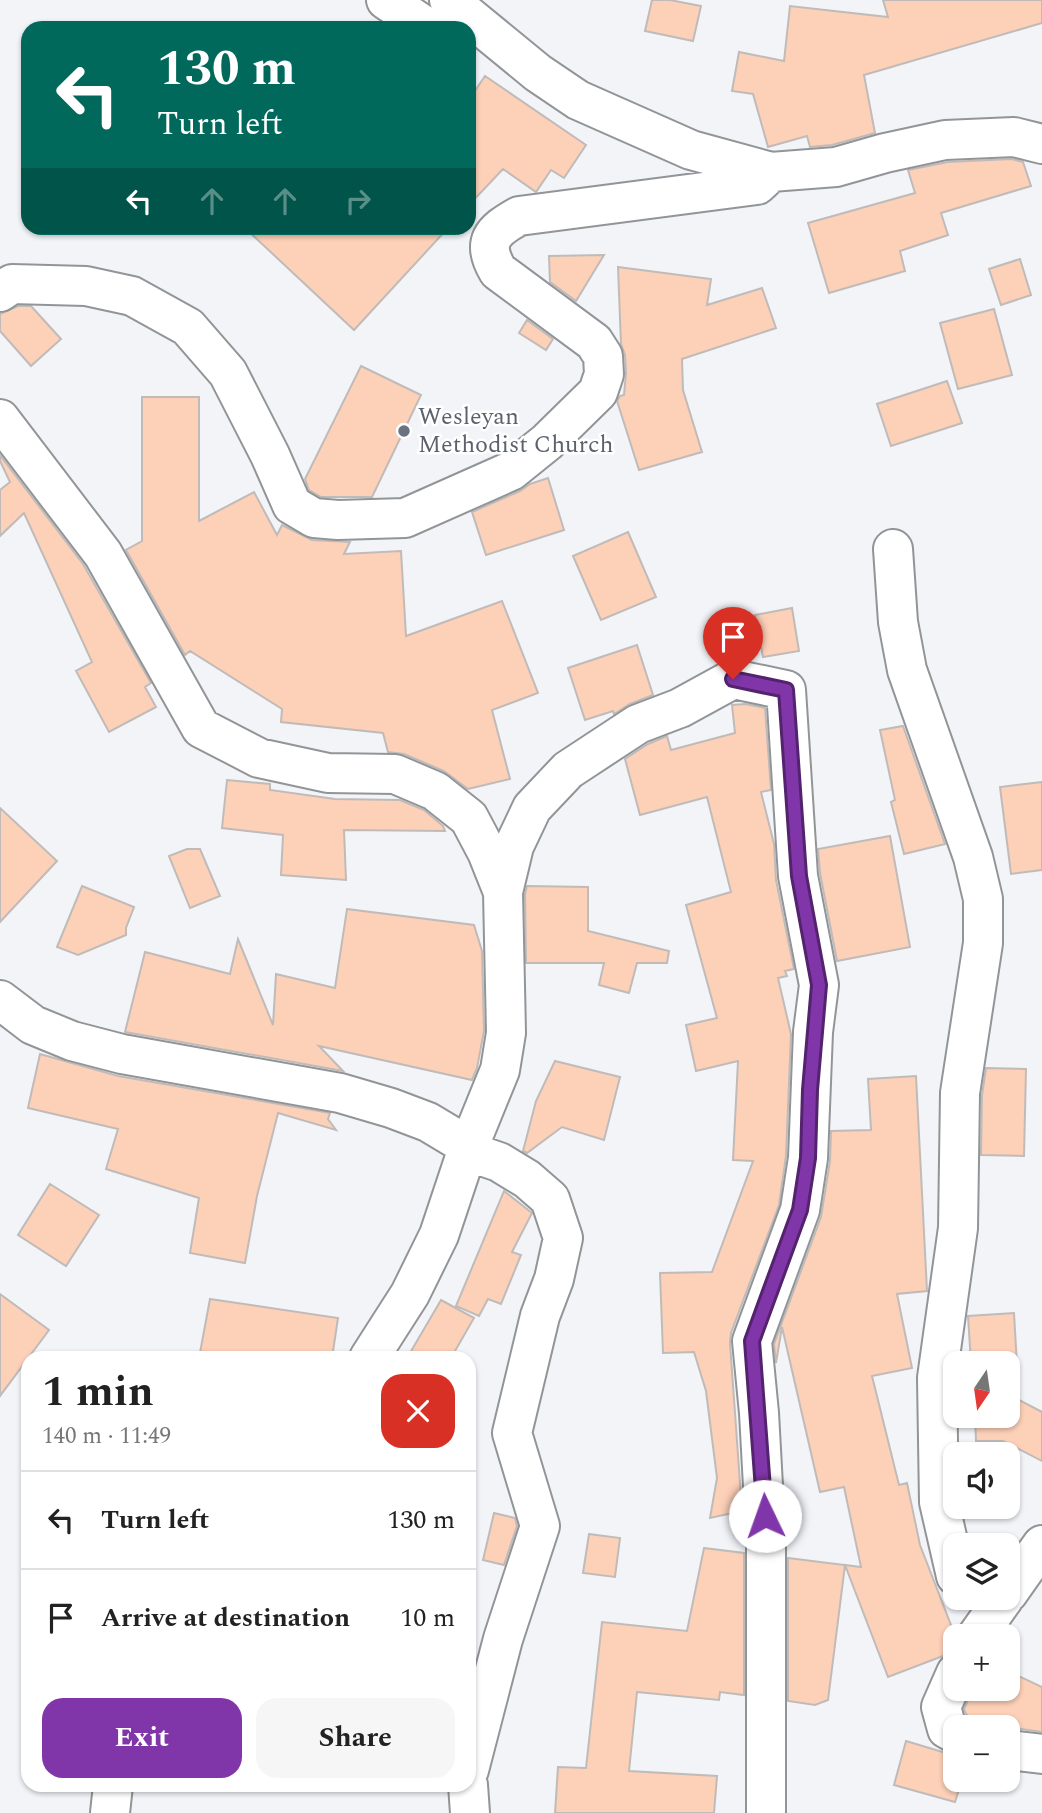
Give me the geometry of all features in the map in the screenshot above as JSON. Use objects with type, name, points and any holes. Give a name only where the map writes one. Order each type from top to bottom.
[{"type":"street","points":[[387,0],[418,21]]},
{"type":"street","points":[[449,0],[475,21]]},
{"type":"street","points":[[476,22],[538,73],[578,100],[691,150],[771,172],[836,167],[945,140],[1014,137],[1042,144]]},
{"type":"street","points":[[476,53],[510,67],[538,73]]},
{"type":"street","points":[[0,292],[12,285],[86,286],[132,296],[188,327],[228,373],[292,505],[314,518],[405,518],[511,471],[548,442],[598,392],[604,374],[603,356],[594,342],[498,271],[490,257],[489,243],[499,227],[519,216],[757,185],[771,172]]},
{"type":"street","points":[[0,419],[103,554],[201,728],[259,758],[328,773],[395,774],[435,791],[468,818],[487,852],[503,892]]},
{"type":"street","points":[[893,550],[898,622],[907,670],[973,857],[983,900],[983,943],[960,1093],[958,1228],[937,1378],[939,1502],[946,1533]]},
{"type":"street","points":[[373,1351],[410,1294],[439,1235],[467,1151],[500,1070],[506,1033],[503,892],[514,846],[532,808],[568,770],[638,724],[680,708],[733,679],[786,690],[799,876],[819,985],[812,1055],[808,1158],[800,1210],[752,1341],[766,1542],[766,1813]]},
{"type":"street","points":[[0,1000],[33,1025],[72,1041],[122,1054],[340,1093],[391,1108],[428,1122],[458,1140],[467,1151],[499,1162],[527,1178],[550,1199],[563,1238],[554,1279],[540,1316],[512,1433],[540,1526],[503,1639],[476,1743]]},
{"type":"street","points":[[1020,1576],[1042,1545]]},
{"type":"street","points":[[1020,1751],[1042,1754]]},
{"type":"street","points":[[110,1813],[112,1792]]},
{"type":"street","points":[[468,1792],[470,1813]]},
{"type":"building","points":[[652,0],[670,0],[701,6],[693,41],[645,31]]},
{"type":"building","points":[[883,0],[1042,0],[1042,23],[864,75],[875,133],[832,145],[810,147],[807,136],[768,147],[753,94],[732,91],[739,52],[784,61],[790,6],[888,17]]},
{"type":"building","points":[[485,76],[586,145],[564,178],[551,170],[536,192],[503,169],[476,198],[476,90]]},
{"type":"building","points":[[1012,159],[1023,162],[1031,186],[941,213],[948,235],[900,251],[905,271],[829,293],[808,223],[915,193],[908,170],[948,162]]},
{"type":"building","points":[[252,235],[442,235],[354,330]]},
{"type":"building","points":[[604,255],[576,301],[550,282],[549,256]]},
{"type":"building","points":[[1020,259],[1031,295],[1001,305],[989,269]]},
{"type":"building","points":[[618,267],[711,279],[707,305],[762,288],[776,328],[682,359],[683,390],[702,452],[639,470],[617,401],[624,395],[626,373],[621,344]]},
{"type":"building","points":[[18,306],[31,306],[61,339],[31,366],[0,331],[0,314]]},
{"type":"building","points":[[994,309],[1012,375],[958,389],[940,323]]},
{"type":"building","points":[[527,320],[553,339],[546,350],[519,333]]},
{"type":"building","points":[[361,366],[421,395],[372,497],[321,497],[309,490],[305,479]]},
{"type":"building","points":[[947,381],[962,423],[891,446],[877,404]]},
{"type":"building","points":[[142,397],[199,397],[199,521],[254,492],[277,535],[282,525],[312,540],[350,542],[344,554],[401,551],[406,636],[502,601],[538,693],[492,710],[510,779],[468,789],[444,771],[404,754],[388,752],[383,733],[281,722],[282,709],[190,651],[185,655],[126,550],[142,541]]},
{"type":"building","points":[[0,455],[83,564],[151,683],[145,687],[156,707],[109,732],[76,671],[92,662],[24,513],[0,536],[0,490],[10,482]]},
{"type":"building","points":[[548,478],[564,530],[486,555],[472,512]]},
{"type":"building","points":[[628,532],[656,597],[601,620],[573,556]]},
{"type":"building","points":[[792,608],[799,651],[763,657],[755,615]]},
{"type":"building","points":[[637,645],[653,695],[614,714],[613,711],[585,720],[568,668]]},
{"type":"building","points":[[745,704],[765,708],[771,790],[761,792],[774,844],[776,880],[794,969],[785,971],[787,976],[778,978],[791,1034],[786,1156],[779,1205],[731,1333],[742,1511],[710,1518],[717,1478],[706,1391],[694,1352],[663,1353],[660,1273],[712,1272],[753,1161],[733,1160],[738,1061],[696,1071],[686,1025],[717,1018],[686,905],[731,892],[707,797],[640,815],[625,759],[648,744],[667,736],[671,750],[735,733],[732,705]]},
{"type":"building","points":[[903,726],[945,844],[904,854],[891,802],[895,800],[880,730]]},
{"type":"building","points":[[227,780],[270,784],[270,790],[335,799],[400,800],[424,810],[443,826],[445,831],[344,830],[346,880],[281,875],[283,835],[222,828]]},
{"type":"building","points":[[1042,782],[1042,870],[1011,874],[1000,787]]},
{"type":"building","points":[[0,808],[57,861],[0,922]]},
{"type":"building","points":[[890,836],[910,947],[837,961],[818,849]]},
{"type":"building","points":[[187,849],[200,849],[220,896],[190,908],[169,856]]},
{"type":"building","points":[[82,886],[134,907],[126,935],[78,955],[57,947]]},
{"type":"building","points":[[527,886],[588,887],[588,931],[669,951],[667,963],[637,963],[629,993],[599,985],[604,963],[526,963]]},
{"type":"building","points":[[347,909],[474,925],[482,951],[484,1031],[472,1080],[319,1046],[343,1071],[125,1032],[145,952],[230,974],[238,939],[273,1025],[276,974],[335,988]]},
{"type":"building","points":[[40,1054],[118,1076],[330,1113],[328,1119],[336,1130],[278,1113],[257,1196],[245,1263],[190,1253],[199,1198],[106,1169],[118,1129],[28,1108]]},
{"type":"building","points":[[555,1061],[620,1077],[604,1140],[562,1127],[527,1153],[523,1151],[536,1101]]},
{"type":"building","points":[[986,1068],[1026,1069],[1024,1156],[981,1155],[982,1095]]},
{"type":"building","points":[[916,1076],[927,1291],[897,1294],[912,1368],[872,1376],[899,1485],[907,1483],[920,1545],[951,1624],[943,1624],[943,1656],[888,1677],[845,1565],[861,1567],[844,1487],[820,1492],[782,1327],[776,1363],[774,1344],[821,1217],[830,1161],[831,1131],[871,1130],[868,1079]]},
{"type":"building","points":[[50,1184],[99,1215],[66,1266],[18,1235]]},
{"type":"building","points":[[504,1191],[532,1213],[512,1252],[521,1255],[501,1304],[488,1299],[479,1316],[456,1306]]},
{"type":"building","points":[[0,1294],[49,1330],[33,1351],[21,1351],[21,1368],[0,1396]]},
{"type":"building","points":[[210,1299],[338,1318],[333,1351],[200,1351]]},
{"type":"building","points":[[441,1300],[474,1318],[455,1351],[411,1351]]},
{"type":"building","points":[[1014,1313],[1016,1351],[970,1351],[968,1316]]},
{"type":"building","points":[[1020,1401],[1042,1412],[1042,1461],[1020,1450],[1020,1442],[976,1441],[975,1428],[1020,1428]]},
{"type":"building","points":[[494,1513],[515,1518],[517,1526],[504,1565],[483,1560]]},
{"type":"building","points":[[589,1534],[620,1538],[615,1577],[583,1573]]},
{"type":"building","points":[[704,1548],[744,1553],[744,1695],[720,1692],[719,1700],[637,1692],[629,1771],[717,1776],[714,1813],[555,1813],[558,1767],[586,1768],[602,1622],[687,1631]]},
{"type":"building","points":[[788,1558],[845,1565],[828,1700],[815,1705],[788,1701]]},
{"type":"building","points":[[1020,1677],[1042,1687],[1042,1732],[1020,1729],[1020,1715],[967,1715],[964,1709],[968,1701],[1020,1701]]},
{"type":"building","points":[[906,1741],[943,1752],[943,1792],[958,1792],[955,1802],[894,1785]]},
{"type":"place","name":"Wesleyan Methodist Church","points":[[404,431]]},
{"type":"route","points":[[733,679],[786,690],[792,807],[799,876],[819,985],[813,1031],[808,1158],[800,1210],[752,1341],[765,1516]]}]
